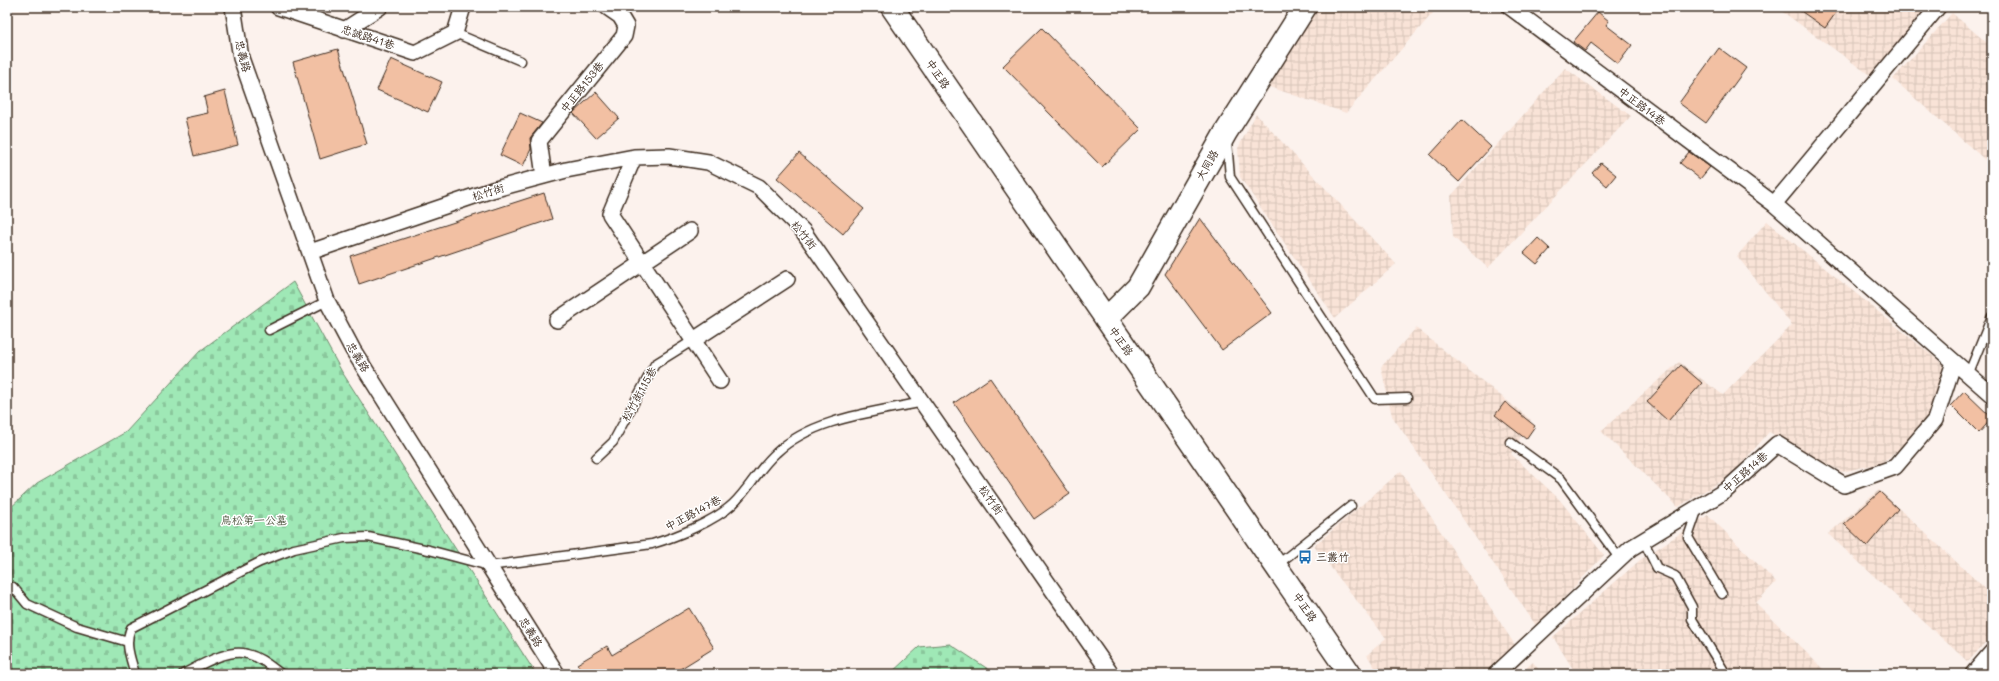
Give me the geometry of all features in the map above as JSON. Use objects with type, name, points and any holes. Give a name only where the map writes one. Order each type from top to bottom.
[{"type":"main road","name":"中正路","points":[[892,7],[1350,674]]},
{"type":"main road","name":"大同路","points":[[1106,319],[1138,287],[1226,132],[1305,7]]},
{"type":"street","name":"忠義路","points":[[233,7],[241,58],[327,301],[353,350],[557,674]]},
{"type":"street","name":"忠誠路41巷","points":[[278,7],[415,53],[455,33]]},
{"type":"street","points":[[344,30],[380,7]]},
{"type":"street","points":[[455,33],[463,7]]},
{"type":"street","name":"中正路153巷","points":[[544,176],[539,141],[624,36],[626,26],[620,16],[607,7]]},
{"type":"street","name":"中正路14巷","points":[[1510,7],[1774,204],[1968,375],[1990,389]]},
{"type":"street","points":[[1774,204],[1938,7]]},
{"type":"street","name":"松竹街","points":[[310,252],[492,190],[544,176],[609,161],[634,157],[669,156],[708,162],[759,187],[803,231],[1111,674]]},
{"type":"street","points":[[634,157],[610,214],[692,341],[720,381]]},
{"type":"street","points":[[557,320],[690,231]]},
{"type":"street","name":"松竹街115巷","points":[[692,341],[787,279]]},
{"type":"street","name":"中正路14巷","points":[[1496,674],[1631,548],[1725,491],[1777,444],[1844,485],[1895,466],[1935,420],[1954,362]]},
{"type":"street","points":[[1973,674],[1992,652]]},
{"type":"lane","points":[[455,33],[521,61]]},
{"type":"lane","points":[[1226,132],[1230,177],[1375,399],[1407,398]]},
{"type":"lane","points":[[269,330],[327,301]]},
{"type":"lane","points":[[1968,375],[1992,316]]},
{"type":"lane","name":"松竹街115巷","points":[[596,458],[612,442],[655,364],[692,341]]},
{"type":"lane","name":"中正路147巷","points":[[489,566],[652,544],[672,538],[708,520],[733,505],[776,452],[810,431],[822,425],[923,402]]},
{"type":"lane","points":[[1510,442],[1561,479],[1619,558]]},
{"type":"lane","points":[[1276,565],[1351,506]]},
{"type":"lane","points":[[1698,507],[1688,538],[1722,594]]},
{"type":"lane","points":[[135,674],[128,650],[128,634],[131,628],[260,562],[294,550],[322,542],[344,538],[368,537],[429,550],[489,566]]},
{"type":"lane","points":[[1643,540],[1657,568],[1676,576],[1692,606],[1692,619],[1726,674]]},
{"type":"lane","points":[[13,587],[27,604],[77,628],[128,642]]},
{"type":"lane","points":[[183,674],[211,660],[228,655],[245,653],[262,660],[281,674]]},
{"type":"shaded area","points":[[1318,7],[1438,7],[1346,113],[1264,85]]},
{"type":"shaded area","points":[[1776,7],[1929,7],[1871,76]]},
{"type":"shaded area","points":[[1952,13],[1992,47],[1992,166],[1893,79]]},
{"type":"shaded area","points":[[1565,68],[1631,116],[1488,268],[1453,237],[1451,196]]},
{"type":"shaded area","points":[[1256,114],[1396,264],[1335,318],[1240,177],[1238,148]]},
{"type":"shaded area","points":[[1767,221],[1945,366],[1929,414],[1905,446],[1881,463],[1842,472],[1769,432],[1733,474],[1678,507],[1601,431],[1679,362],[1723,395],[1792,325],[1737,256]]},
{"type":"shaded area","points":[[1416,328],[1531,420],[1511,454],[1559,499],[1604,555],[1537,627],[1392,416],[1381,367]]},
{"type":"shaded area","points":[[1401,471],[1515,645],[1484,674],[1379,674],[1367,655],[1386,638],[1314,546]]},
{"type":"shaded area","points":[[1879,490],[1992,595],[1992,635],[1968,662],[1828,534]]},
{"type":"shaded area","points":[[1708,515],[1776,582],[1756,603],[1828,674],[1576,674],[1553,637],[1640,560]]},
{"type":"shaded area","points":[[1533,662],[1542,674],[1520,674]]},
{"type":"green space","name":"鳥松第一公墓","points":[[293,282],[342,372],[536,674],[7,674],[7,511],[37,483],[126,432],[200,351]]},
{"type":"green space","points":[[950,644],[991,671],[991,674],[890,674],[919,647]]},
{"type":"building","points":[[1795,7],[1840,7],[1825,28]]},
{"type":"building","points":[[1598,12],[1609,21],[1606,25],[1632,45],[1618,64],[1591,43],[1585,51],[1573,42]]},
{"type":"building","points":[[1042,28],[1141,129],[1102,167],[1003,66]]},
{"type":"building","points":[[1719,48],[1746,68],[1706,123],[1679,103]]},
{"type":"building","points":[[338,49],[367,144],[320,159],[293,62]]},
{"type":"building","points":[[391,59],[442,82],[428,112],[377,90]]},
{"type":"building","points":[[225,91],[238,145],[194,156],[185,118],[208,113],[204,97]]},
{"type":"building","points":[[596,92],[619,118],[596,138],[573,113]]},
{"type":"building","points":[[520,113],[542,123],[530,138],[531,149],[523,166],[500,155]]},
{"type":"building","points":[[1462,120],[1491,147],[1459,182],[1430,155]]},
{"type":"building","points":[[1689,152],[1710,167],[1700,179],[1680,163]]},
{"type":"building","points":[[799,153],[864,209],[843,234],[777,178]]},
{"type":"building","points":[[1601,163],[1616,175],[1607,186],[1592,173]]},
{"type":"building","points":[[544,193],[552,219],[359,284],[350,256]]},
{"type":"building","points":[[1200,218],[1272,313],[1222,350],[1165,274]]},
{"type":"building","points":[[1538,238],[1550,249],[1537,264],[1524,253]]},
{"type":"building","points":[[1681,365],[1702,383],[1668,421],[1647,402]]},
{"type":"building","points":[[990,378],[1070,494],[1034,519],[954,403]]},
{"type":"building","points":[[1964,391],[1992,418],[1979,433],[1951,405]]},
{"type":"building","points":[[1505,402],[1535,426],[1526,439],[1495,415]]},
{"type":"building","points":[[1880,492],[1898,509],[1867,546],[1844,524]]},
{"type":"building","points":[[689,608],[714,648],[672,674],[583,674],[577,664],[607,646],[612,655]]},
{"type":"place","name":"三叢竹","points":[[1305,557]]}]
